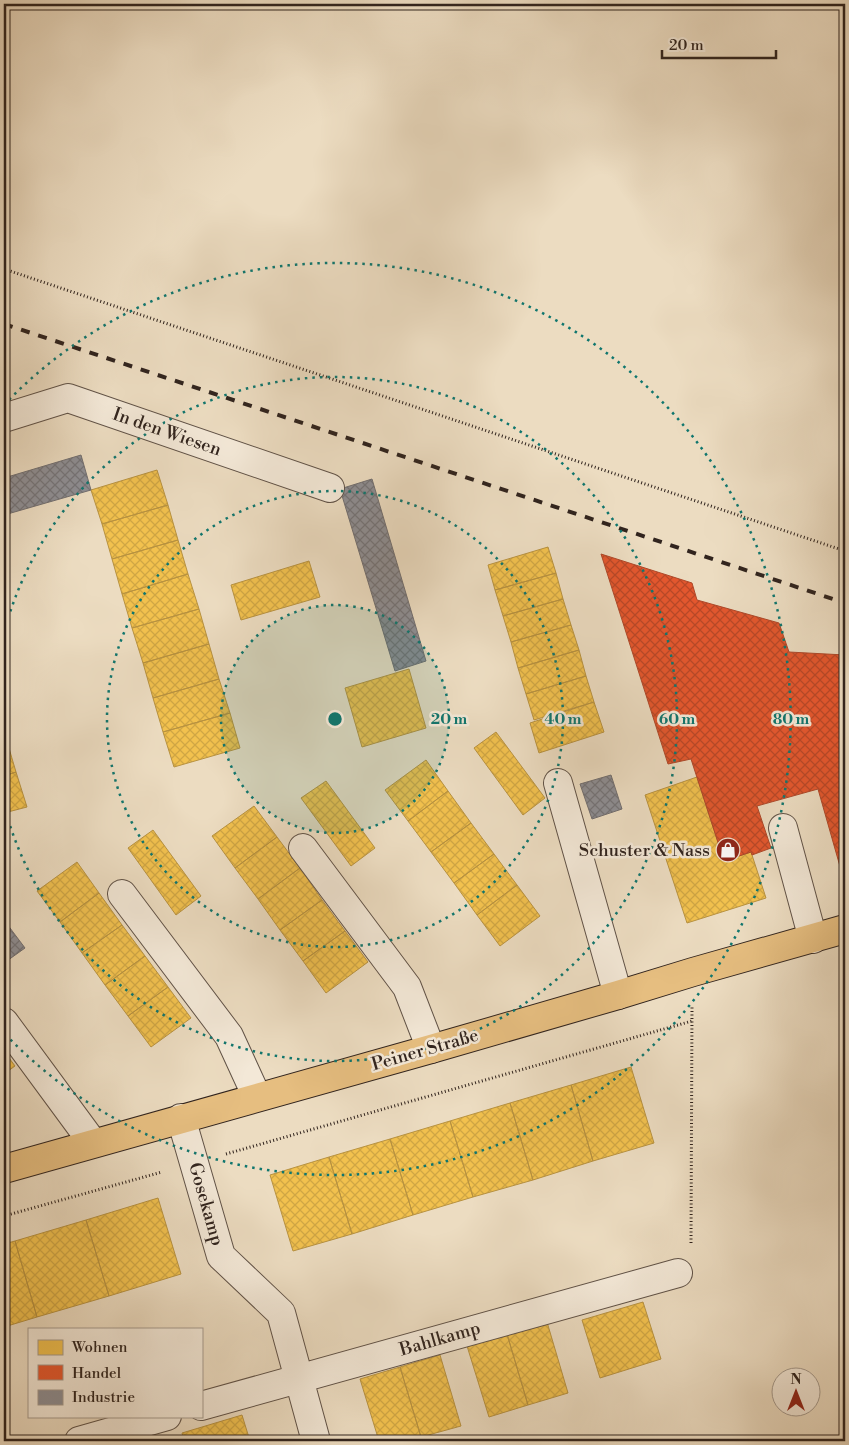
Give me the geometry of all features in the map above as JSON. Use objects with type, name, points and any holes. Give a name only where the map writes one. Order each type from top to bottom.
[{"type":"main road","name":"Peiner Straße","points":[[4,1169],[431,1049],[845,929]]},
{"type":"street","name":"In den Wiesen","points":[[4,418],[68,398],[330,488]]},
{"type":"street","points":[[558,783],[618,995]]},
{"type":"street","points":[[783,828],[813,939]]},
{"type":"street","points":[[303,848],[407,987],[431,1049]]},
{"type":"street","points":[[122,894],[229,1036],[257,1097]]},
{"type":"street","points":[[4,1022],[94,1144]]},
{"type":"street","name":"Gosekamp","points":[[181,1118],[221,1256],[281,1314],[316,1441]]},
{"type":"street","name":"Bahlkamp","points":[[202,1406],[678,1273]]},
{"type":"street","points":[[79,1441],[159,1418]]},
{"type":"path","points":[[4,269],[845,550]]},
{"type":"path","points":[[678,1273],[692,1258],[693,972]]},
{"type":"path","points":[[4,1216],[692,1021]]},
{"type":"building: Wohnen","points":[[157,470],[168,505],[102,524],[91,490]]},
{"type":"building: Wohnen","points":[[168,505],[178,540],[112,559],[102,524]]},
{"type":"building: Wohnen","points":[[178,540],[188,574],[122,594],[112,559]]},
{"type":"building: Wohnen","points":[[548,547],[556,573],[495,590],[488,565]]},
{"type":"building: Wohnen","points":[[309,561],[320,597],[241,620],[231,585]]},
{"type":"building: Wohnen","points":[[556,573],[563,599],[503,616],[495,590]]},
{"type":"building: Wohnen","points":[[188,574],[199,609],[132,628],[122,594]]},
{"type":"building: Wohnen","points":[[563,599],[571,625],[511,642],[503,616]]},
{"type":"building: Wohnen","points":[[199,609],[209,644],[143,663],[132,628]]},
{"type":"building: Wohnen","points":[[571,625],[579,650],[518,668],[511,642]]},
{"type":"building: Wohnen","points":[[209,644],[219,679],[153,698],[143,663]]},
{"type":"building: Wohnen","points":[[579,650],[586,676],[526,694],[518,668]]},
{"type":"building: Wohnen","points":[[409,669],[426,728],[362,747],[345,688]]},
{"type":"building: Wohnen","points":[[586,676],[594,702],[534,720],[526,694]]},
{"type":"building: Wohnen","points":[[219,679],[230,713],[163,732],[153,698]]},
{"type":"building: Wohnen","points":[[594,702],[604,732],[539,753],[530,723]]},
{"type":"building: Wohnen","points":[[230,713],[240,748],[174,767],[163,732]]},
{"type":"building: Wohnen","points":[[496,732],[545,798],[523,815],[474,748]]},
{"type":"building: Wohnen","points":[[6,738],[16,772],[4,776],[4,739]]},
{"type":"building: Wohnen","points":[[426,760],[448,791],[408,821],[385,790]]},
{"type":"building: Wohnen","points":[[16,772],[27,807],[4,813],[4,776]]},
{"type":"building: Wohnen","points":[[697,777],[724,861],[751,852],[766,898],[687,923],[645,795]]},
{"type":"building: Wohnen","points":[[326,781],[375,848],[351,866],[301,798]]},
{"type":"building: Wohnen","points":[[448,791],[471,823],[431,852],[408,821]]},
{"type":"building: Wohnen","points":[[254,806],[277,837],[235,868],[212,836]]},
{"type":"building: Wohnen","points":[[471,823],[494,854],[454,883],[431,852]]},
{"type":"building: Wohnen","points":[[153,830],[201,896],[176,915],[128,848]]},
{"type":"building: Wohnen","points":[[277,837],[300,868],[258,899],[235,868]]},
{"type":"building: Wohnen","points":[[494,854],[517,885],[477,915],[454,883]]},
{"type":"building: Wohnen","points":[[77,862],[99,893],[60,922],[37,891]]},
{"type":"building: Wohnen","points":[[300,868],[322,900],[280,930],[258,899]]},
{"type":"building: Wohnen","points":[[517,885],[540,916],[500,946],[477,915]]},
{"type":"building: Wohnen","points":[[99,893],[122,925],[82,953],[60,922]]},
{"type":"building: Wohnen","points":[[322,900],[345,931],[303,961],[280,930]]},
{"type":"building: Wohnen","points":[[122,925],[145,956],[105,985],[82,953]]},
{"type":"building: Wohnen","points":[[345,931],[368,962],[326,993],[303,961]]},
{"type":"building: Wohnen","points":[[145,956],[168,987],[128,1016],[105,985]]},
{"type":"building: Wohnen","points":[[168,987],[191,1018],[151,1047],[128,1016]]},
{"type":"building: Wohnen","points":[[4,1051],[15,1066],[4,1074]]},
{"type":"building: Wohnen","points":[[631,1067],[654,1143],[593,1161],[571,1085]]},
{"type":"building: Wohnen","points":[[571,1085],[593,1161],[533,1180],[510,1103]]},
{"type":"building: Wohnen","points":[[510,1103],[533,1180],[473,1197],[450,1121]]},
{"type":"building: Wohnen","points":[[450,1121],[473,1197],[413,1215],[390,1139]]},
{"type":"building: Wohnen","points":[[390,1139],[413,1215],[352,1234],[329,1157]]},
{"type":"building: Wohnen","points":[[329,1157],[352,1234],[293,1251],[270,1175]]},
{"type":"building: Wohnen","points":[[158,1198],[181,1274],[109,1296],[86,1220]]},
{"type":"building: Wohnen","points":[[86,1220],[109,1296],[37,1317],[15,1241]]},
{"type":"building: Wohnen","points":[[15,1241],[37,1317],[4,1327],[4,1244]]},
{"type":"building: Wohnen","points":[[643,1302],[661,1359],[600,1378],[582,1320]]},
{"type":"building: Wohnen","points":[[547,1322],[568,1393],[528,1405],[507,1334]]},
{"type":"building: Wohnen","points":[[507,1334],[528,1405],[489,1417],[467,1346]]},
{"type":"building: Wohnen","points":[[440,1355],[461,1426],[421,1437],[400,1367]]},
{"type":"building: Wohnen","points":[[400,1367],[421,1437],[408,1441],[379,1441],[360,1379]]},
{"type":"building: Wohnen","points":[[242,1415],[250,1441],[184,1441],[182,1433]]},
{"type":"building: Handel","points":[[601,554],[692,583],[697,600],[779,623],[789,652],[845,655],[845,884],[818,789],[757,806],[771,848],[752,855],[751,852],[724,861],[691,759],[668,764]]},
{"type":"building: Industrie","points":[[81,455],[91,490],[4,515],[4,478]]},
{"type":"building: Industrie","points":[[372,479],[426,661],[395,671],[340,489]]},
{"type":"building: Industrie","points":[[611,775],[622,809],[592,819],[580,784]]},
{"type":"building: Industrie","points":[[4,920],[25,948],[4,963]]},
{"type":"railway","points":[[4,324],[845,603]]},
{"type":"place","name":"Schuster & Nass","points":[[728,850]]}]
